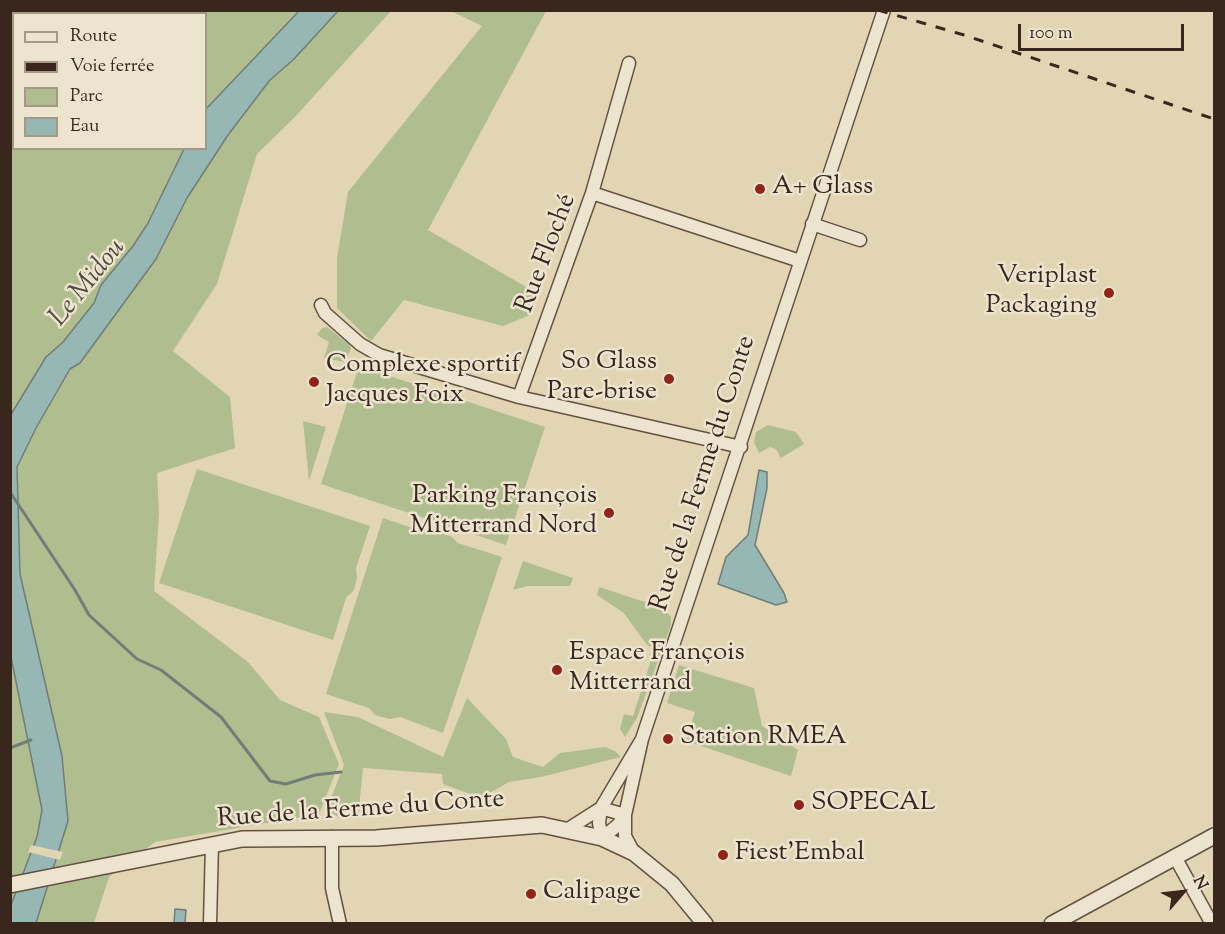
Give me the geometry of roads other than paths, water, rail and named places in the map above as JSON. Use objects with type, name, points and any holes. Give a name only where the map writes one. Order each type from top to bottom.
[{"type":"street","name":"Rue de la Ferme du Conte","points":[[634,853],[625,836],[625,815],[642,739],[741,447],[812,224],[884,10]]},
{"type":"street","points":[[592,193],[629,63]]},
{"type":"street","name":"Rue Floché","points":[[519,397],[592,193],[800,261]]},
{"type":"street","points":[[812,224],[860,240]]},
{"type":"street","points":[[321,305],[325,313],[360,344],[379,355],[519,397],[741,447]]},
{"type":"street","name":"Rue de la Ferme du Conte","points":[[568,829],[600,808],[642,739]]},
{"type":"street","points":[[600,808],[625,815],[612,832],[602,838],[598,823],[600,808]]},
{"type":"street","name":"Rue de la Ferme du Conte","points":[[10,885],[213,844],[268,837],[376,838],[524,824],[568,829],[602,838],[634,853],[672,884],[705,924]]},
{"type":"street","points":[[1052,924],[1215,836]]},
{"type":"street","points":[[332,837],[332,888],[340,924]]},
{"type":"street","points":[[210,924],[213,844]]},
{"type":"street","points":[[1175,857],[1212,924]]},
{"type":"water","points":[[299,11],[338,11],[294,59],[270,80],[228,135],[187,198],[156,259],[80,363],[70,369],[36,428],[17,467],[20,574],[62,756],[68,821],[36,923],[11,923],[11,905],[37,837],[42,810],[11,657],[10,416],[46,357],[63,342],[94,303],[101,285],[133,246],[148,223],[184,150],[207,150],[207,108]]},
{"type":"water","points":[[759,470],[767,472],[767,488],[755,545],[784,593],[787,602],[776,605],[718,584],[726,557],[748,535]]},
{"type":"water","points":[[175,909],[186,910],[185,923],[174,923]]},
{"type":"waterway","points":[[10,492],[89,615],[137,659],[161,670],[221,717],[270,781],[286,784],[315,775],[341,772]]},
{"type":"waterway","points":[[10,748],[31,740]]},
{"type":"railway","points":[[878,10],[964,35],[1214,119]]},
{"type":"place","name":"A+ Glass","points":[[760,189]]},
{"type":"place","name":"Veriplast Packaging","points":[[1109,293]]},
{"type":"place","name":"So Glass Pare-brise","points":[[669,379]]},
{"type":"place","name":"Complexe sportif Jacques Foix","points":[[314,382]]},
{"type":"place","name":"Parking François Mitterrand Nord","points":[[609,513]]},
{"type":"place","name":"Espace François Mitterrand","points":[[557,670]]},
{"type":"place","name":"Station RMEA","points":[[668,739]]},
{"type":"place","name":"SOPECAL","points":[[799,805]]},
{"type":"place","name":"Fiest'Embal","points":[[723,855]]},
{"type":"place","name":"Calipage","points":[[531,894]]},
{"type":"water label","name":"Le Midou","points":[[89,284]]}]
